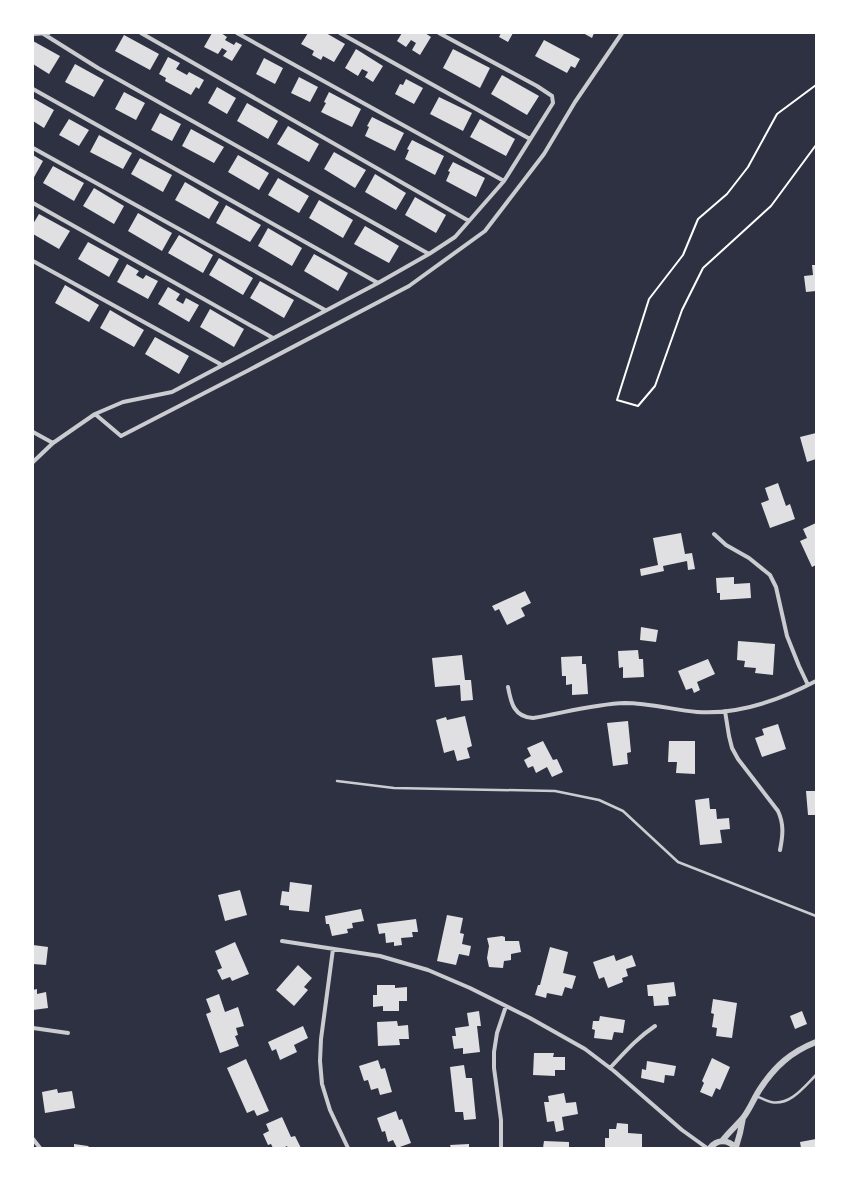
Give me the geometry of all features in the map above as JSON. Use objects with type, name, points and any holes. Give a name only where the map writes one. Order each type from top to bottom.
[{"type":"street","points":[[42,33],[98,68],[429,254]]},
{"type":"street","points":[[33,34],[50,33]]},
{"type":"street","points":[[141,33],[469,221]]},
{"type":"street","points":[[237,33],[504,181]]},
{"type":"street","points":[[340,33],[530,138]]},
{"type":"street","points":[[33,462],[52,443],[95,414],[122,402],[172,392],[378,283],[429,254],[455,237],[504,181],[553,103],[552,96],[537,86],[439,33]]},
{"type":"street","points":[[95,414],[121,436],[409,286],[485,231],[544,154],[574,102],[622,33]]},
{"type":"street","points":[[33,88],[378,283]]},
{"type":"street","points":[[33,148],[325,310]]},
{"type":"street","points":[[33,203],[273,338]]},
{"type":"street","points":[[33,261],[222,365]]},
{"type":"street","points":[[33,432],[52,443]]},
{"type":"street","points":[[714,534],[726,546],[749,558],[770,575],[776,587],[787,636],[808,685]]},
{"type":"street","points":[[508,687],[510,698],[515,709],[526,718],[533,718],[604,705],[626,703],[697,712],[725,711],[759,705],[789,695],[816,681]]},
{"type":"street","points":[[725,711],[729,736],[735,754],[778,811],[781,819],[783,836],[780,850]]},
{"type":"street","points":[[282,940],[380,956],[428,970],[470,988],[585,1049],[610,1068],[682,1130],[708,1148],[716,1142],[722,1141],[727,1141],[736,1147],[743,1118]]},
{"type":"street","points":[[333,949],[321,1039],[320,1060],[322,1084],[330,1110],[348,1148]]},
{"type":"street","points":[[501,1148],[494,1052],[497,1033],[506,1006]]},
{"type":"street","points":[[610,1068],[629,1046],[641,1035],[655,1026]]},
{"type":"street","points":[[33,1028],[68,1033]]},
{"type":"street","points":[[722,1141],[743,1118],[772,1072],[787,1058],[801,1048],[816,1042]]},
{"type":"street","points":[[33,1139],[40,1148]]},
{"type":"lane","points":[[337,781],[394,788],[555,791],[599,800],[623,811],[678,862],[816,916]]},
{"type":"lane","points":[[756,1096],[772,1102],[780,1102],[790,1099],[816,1075]]},
{"type":"path","points":[[816,85],[777,114],[744,172],[727,194],[698,219],[683,255],[650,299],[617,400],[638,406],[655,386],[682,310],[703,268],[771,206],[816,145]]},
{"type":"building","points":[[212,33],[221,33],[227,37],[225,40],[234,45],[236,42],[242,45],[232,61],[223,56],[227,51],[222,48],[218,54],[204,47]]},
{"type":"building","points":[[308,33],[326,33],[345,44],[334,62],[323,56],[321,60],[312,55],[314,51],[301,44]]},
{"type":"building","points":[[402,33],[425,33],[431,37],[420,55],[412,50],[416,43],[411,40],[406,47],[397,41]]},
{"type":"building","points":[[501,33],[513,33],[508,42],[499,37]]},
{"type":"building","points":[[583,33],[594,33],[592,38]]},
{"type":"building","points":[[124,35],[159,54],[150,70],[115,51]]},
{"type":"building","points":[[544,40],[580,59],[575,68],[571,66],[567,73],[535,56]]},
{"type":"building","points":[[33,41],[60,56],[49,74],[33,64]]},
{"type":"building","points":[[356,49],[383,66],[373,82],[365,77],[368,72],[362,69],[358,76],[345,68]]},
{"type":"building","points":[[453,49],[490,68],[480,88],[443,68]]},
{"type":"building","points":[[168,57],[180,63],[176,69],[187,75],[189,72],[204,80],[199,89],[196,87],[191,95],[165,81],[166,78],[159,74]]},
{"type":"building","points":[[264,58],[283,68],[275,84],[256,74]]},
{"type":"building","points":[[75,64],[104,80],[94,97],[65,82]]},
{"type":"building","points":[[502,75],[539,96],[527,115],[491,94]]},
{"type":"building","points":[[299,77],[318,87],[310,102],[291,93]]},
{"type":"building","points":[[406,79],[423,88],[414,104],[395,94],[400,84],[403,85]]},
{"type":"building","points":[[217,87],[236,98],[227,114],[208,103]]},
{"type":"building","points":[[124,92],[145,103],[136,120],[115,109]]},
{"type":"building","points":[[329,92],[361,109],[352,127],[321,112],[326,103],[324,102]]},
{"type":"building","points":[[439,97],[472,113],[463,131],[430,114]]},
{"type":"building","points":[[33,98],[54,110],[44,128],[33,121]]},
{"type":"building","points":[[247,103],[278,121],[268,139],[237,121]]},
{"type":"building","points":[[160,113],[181,124],[172,141],[151,130]]},
{"type":"building","points":[[372,117],[404,133],[395,151],[365,136],[369,127],[367,126]]},
{"type":"building","points":[[69,119],[89,130],[79,146],[59,135]]},
{"type":"building","points":[[480,119],[515,139],[506,156],[470,137]]},
{"type":"building","points":[[288,126],[319,144],[309,162],[277,144]]},
{"type":"building","points":[[191,129],[224,147],[214,163],[182,146]]},
{"type":"building","points":[[99,135],[132,153],[123,169],[90,152]]},
{"type":"building","points":[[412,140],[444,156],[435,175],[405,159],[409,150],[407,149]]},
{"type":"building","points":[[334,152],[366,170],[355,188],[324,169]]},
{"type":"building","points":[[33,155],[43,161],[33,179]]},
{"type":"building","points":[[238,155],[269,173],[259,190],[228,172]]},
{"type":"building","points":[[140,158],[172,175],[163,192],[131,174]]},
{"type":"building","points":[[453,162],[485,178],[476,197],[446,181],[450,172],[448,171]]},
{"type":"building","points":[[53,166],[84,183],[74,201],[43,183]]},
{"type":"building","points":[[375,174],[406,193],[396,210],[365,192]]},
{"type":"building","points":[[278,178],[309,196],[299,213],[268,195]]},
{"type":"building","points":[[185,182],[219,202],[209,219],[175,200]]},
{"type":"building","points":[[94,188],[124,206],[114,224],[83,206]]},
{"type":"building","points":[[415,197],[446,215],[436,233],[405,215]]},
{"type":"building","points":[[319,200],[353,220],[343,238],[309,218]]},
{"type":"building","points":[[226,205],[261,225],[250,242],[216,223]]},
{"type":"building","points":[[138,213],[172,233],[162,251],[128,231]]},
{"type":"building","points":[[39,214],[70,231],[59,249],[33,234],[33,224]]},
{"type":"building","points":[[365,226],[399,246],[389,263],[354,244]]},
{"type":"building","points":[[268,228],[302,248],[292,266],[258,246]]},
{"type":"building","points":[[179,235],[213,255],[203,273],[168,253]]},
{"type":"building","points":[[88,242],[119,259],[109,277],[78,259]]},
{"type":"building","points":[[314,254],[348,273],[338,291],[304,271]]},
{"type":"building","points":[[219,258],[253,278],[243,295],[209,275]]},
{"type":"building","points":[[127,264],[139,271],[136,275],[143,279],[146,275],[158,281],[148,299],[117,282]]},
{"type":"building","points":[[812,265],[816,265],[816,291],[806,292],[804,276],[813,275]]},
{"type":"building","points":[[260,281],[294,300],[284,318],[250,298]]},
{"type":"building","points":[[65,285],[99,305],[89,322],[55,303]]},
{"type":"building","points":[[168,287],[180,294],[176,300],[183,304],[186,298],[199,305],[189,322],[158,304]]},
{"type":"building","points":[[210,309],[244,329],[234,347],[200,327]]},
{"type":"building","points":[[110,310],[144,330],[134,347],[100,328]]},
{"type":"building","points":[[155,337],[189,356],[179,374],[145,354]]},
{"type":"building","points":[[816,433],[816,459],[807,462],[800,437]]},
{"type":"building","points":[[778,483],[786,506],[790,504],[795,519],[770,528],[761,503],[769,500],[765,488]]},
{"type":"building","points":[[816,523],[816,565],[812,567],[800,541],[807,538],[803,529]]},
{"type":"building","points":[[681,533],[685,554],[692,553],[695,569],[688,570],[687,561],[663,566],[664,571],[641,576],[640,569],[658,565],[653,538]]},
{"type":"building","points":[[734,577],[734,584],[750,583],[751,598],[720,600],[720,593],[717,593],[716,578]]},
{"type":"building","points":[[525,591],[531,603],[521,608],[525,616],[507,625],[499,609],[495,611],[492,606]]},
{"type":"building","points":[[641,627],[658,630],[656,642],[640,640]]},
{"type":"building","points":[[738,641],[775,644],[773,675],[755,673],[756,668],[744,667],[745,661],[737,660]]},
{"type":"building","points":[[638,650],[639,659],[643,659],[644,677],[623,678],[623,667],[619,668],[618,651]]},
{"type":"building","points":[[462,655],[465,680],[471,680],[473,700],[461,701],[460,685],[435,687],[432,658]]},
{"type":"building","points":[[582,656],[582,664],[586,664],[588,694],[572,695],[572,684],[566,685],[566,676],[562,676],[561,657]]},
{"type":"building","points":[[708,659],[715,674],[697,682],[700,690],[694,693],[692,688],[686,690],[678,671]]},
{"type":"building","points":[[465,716],[472,746],[467,748],[470,758],[457,761],[454,750],[444,753],[436,720],[446,717],[447,720]]},
{"type":"building","points":[[628,721],[631,752],[627,753],[628,764],[613,766],[607,723]]},
{"type":"building","points":[[778,724],[786,749],[762,757],[755,738],[764,735],[762,729]]},
{"type":"building","points":[[543,741],[553,760],[557,759],[563,772],[552,777],[547,767],[536,773],[533,766],[528,768],[524,760],[531,756],[527,748]]},
{"type":"building","points":[[669,741],[695,741],[695,774],[676,773],[677,762],[668,762]]},
{"type":"building","points":[[806,791],[816,791],[816,815],[808,815]]},
{"type":"building","points":[[709,798],[710,809],[716,809],[717,819],[729,818],[730,829],[720,830],[722,843],[700,845],[695,800]]},
{"type":"building","points":[[290,882],[312,885],[309,912],[289,910],[289,906],[280,905],[282,891],[289,892]]},
{"type":"building","points":[[240,890],[247,915],[225,921],[218,895]]},
{"type":"building","points":[[361,909],[364,921],[352,923],[353,928],[347,929],[348,933],[332,936],[329,924],[326,924],[325,916]]},
{"type":"building","points":[[447,915],[463,918],[460,933],[464,934],[462,944],[471,946],[469,956],[459,954],[456,965],[437,961]]},
{"type":"building","points":[[416,919],[418,932],[412,932],[413,937],[401,938],[402,945],[394,946],[394,942],[386,943],[385,933],[379,934],[377,924]]},
{"type":"building","points":[[505,937],[505,941],[519,941],[521,952],[511,954],[511,960],[504,961],[503,968],[489,967],[487,958],[489,946],[487,938]]},
{"type":"building","points":[[235,942],[249,974],[232,981],[230,977],[222,980],[217,970],[222,968],[215,951]]},
{"type":"building","points":[[33,945],[48,947],[46,965],[33,964]]},
{"type":"building","points":[[550,947],[568,952],[563,973],[576,976],[572,989],[565,987],[562,996],[547,993],[546,998],[535,995],[538,985],[540,985]]},
{"type":"building","points":[[614,955],[616,961],[632,955],[636,966],[626,969],[628,976],[622,978],[623,982],[608,988],[604,977],[599,979],[593,962]]},
{"type":"building","points":[[298,965],[312,978],[304,987],[308,990],[294,1006],[276,990]]},
{"type":"building","points":[[674,982],[676,996],[668,997],[669,1005],[654,1006],[653,996],[648,996],[647,985]]},
{"type":"building","points":[[377,985],[395,985],[395,988],[407,987],[407,1001],[399,1001],[399,1011],[383,1011],[383,1006],[373,1007],[373,995],[377,995]]},
{"type":"building","points":[[37,989],[37,994],[46,992],[48,1008],[33,1010],[33,990]]},
{"type":"building","points":[[219,994],[225,1012],[238,1007],[244,1026],[236,1028],[238,1035],[235,1036],[239,1046],[220,1053],[206,1014],[211,1012],[206,999]]},
{"type":"building","points":[[713,999],[737,1003],[732,1038],[716,1036],[717,1028],[712,1027],[714,1014],[711,1013]]},
{"type":"building","points":[[479,1011],[481,1026],[477,1026],[480,1052],[463,1054],[463,1048],[454,1049],[452,1036],[456,1036],[455,1028],[469,1026],[467,1013]]},
{"type":"building","points":[[802,1011],[807,1024],[795,1029],[790,1016]]},
{"type":"building","points":[[600,1016],[625,1020],[623,1033],[614,1032],[612,1040],[594,1038],[595,1030],[592,1029],[593,1021],[599,1021]]},
{"type":"building","points":[[397,1021],[398,1026],[408,1025],[409,1039],[399,1039],[400,1045],[378,1046],[377,1022]]},
{"type":"building","points":[[303,1026],[308,1038],[294,1045],[297,1052],[280,1060],[276,1049],[272,1051],[268,1042]]},
{"type":"building","points":[[534,1053],[554,1053],[553,1057],[565,1057],[565,1070],[555,1070],[555,1076],[533,1075]]},
{"type":"building","points":[[712,1058],[730,1067],[720,1090],[716,1088],[712,1097],[700,1092],[704,1083],[702,1081]]},
{"type":"building","points":[[246,1059],[269,1111],[257,1116],[254,1110],[247,1113],[227,1068]]},
{"type":"building","points":[[378,1060],[381,1069],[385,1068],[392,1092],[380,1095],[378,1088],[371,1090],[368,1080],[364,1081],[359,1066]]},
{"type":"building","points":[[647,1061],[676,1066],[674,1076],[665,1075],[664,1083],[641,1078],[642,1069],[646,1070]]},
{"type":"building","points":[[464,1065],[466,1078],[472,1078],[476,1119],[464,1120],[463,1112],[455,1112],[450,1067]]},
{"type":"building","points":[[57,1089],[58,1093],[72,1091],[75,1108],[45,1113],[42,1092]]},
{"type":"building","points":[[564,1093],[566,1103],[576,1102],[578,1114],[562,1117],[564,1130],[556,1132],[554,1121],[547,1122],[544,1102],[549,1102],[548,1096]]},
{"type":"building","points":[[396,1111],[399,1120],[402,1119],[411,1143],[397,1148],[393,1140],[388,1142],[385,1131],[382,1132],[377,1118]]},
{"type":"building","points":[[282,1117],[291,1137],[295,1136],[301,1148],[288,1148],[287,1146],[283,1148],[273,1148],[271,1144],[268,1145],[263,1134],[269,1131],[266,1124]]},
{"type":"building","points":[[617,1123],[628,1124],[628,1133],[642,1134],[642,1147],[605,1148],[605,1138],[609,1138],[609,1129],[616,1129]]},
{"type":"building","points":[[816,1139],[816,1148],[801,1148],[800,1142]]},
{"type":"building","points":[[544,1141],[569,1142],[569,1148],[543,1148]]},
{"type":"building","points":[[74,1144],[88,1146],[90,1148],[74,1148]]},
{"type":"building","points":[[469,1144],[469,1148],[451,1148],[450,1145]]}]
